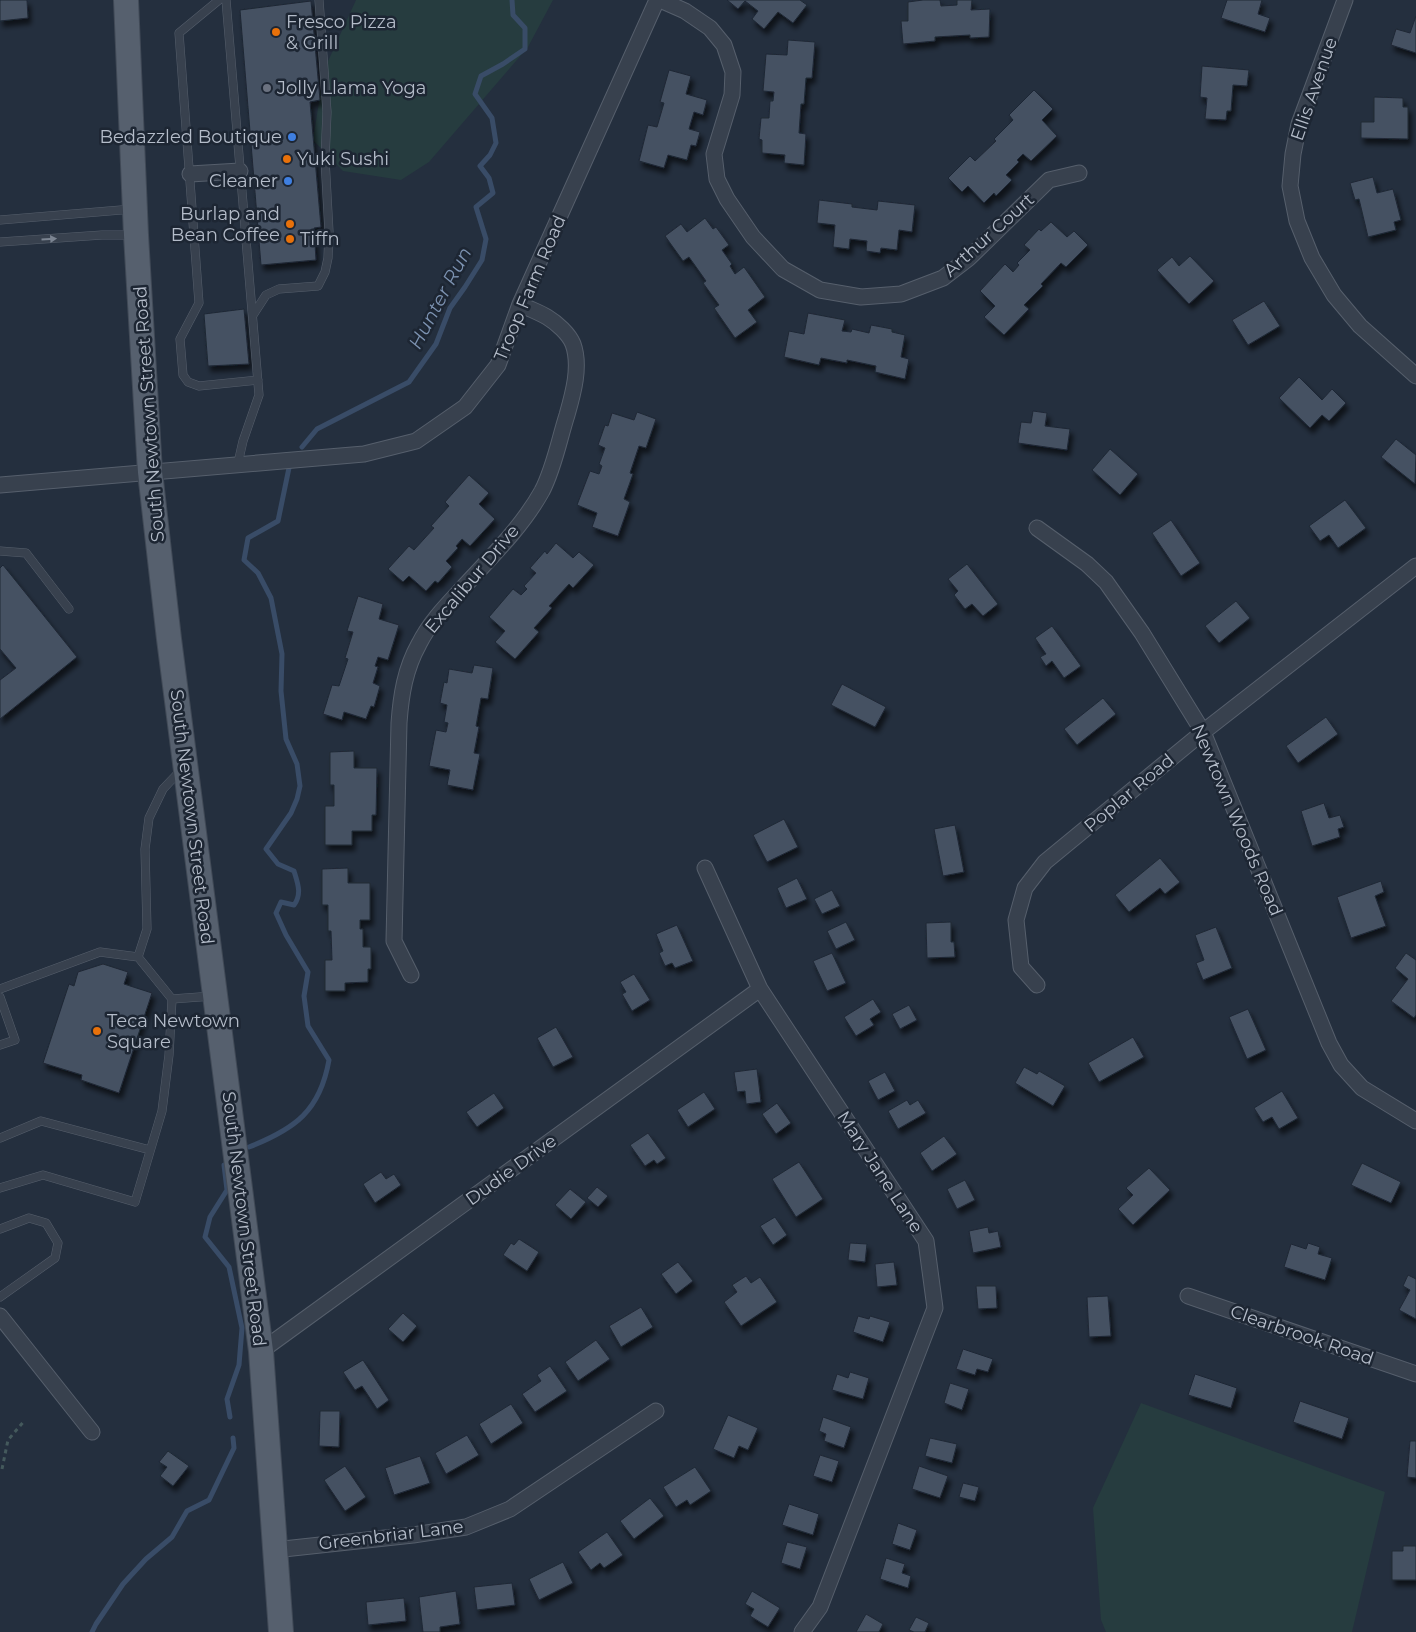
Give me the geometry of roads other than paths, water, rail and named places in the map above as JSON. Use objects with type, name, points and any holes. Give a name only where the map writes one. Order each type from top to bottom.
[{"type":"main road","name":"South Newtown Street Road","points":[[126,0],[136,235],[150,472],[261,1351],[281,1632]]},
{"type":"street","name":"Arthur Court","points":[[658,0],[685,11],[710,28],[724,45],[733,72],[732,95],[714,154],[717,179],[727,199],[753,238],[783,269],[820,290],[861,297],[902,294],[943,278],[968,258],[1049,180],[1078,173]]},
{"type":"street","name":"Troop Farm Road","points":[[0,485],[238,463],[364,454],[416,441],[465,407],[498,365],[520,304],[658,0]]},
{"type":"street","name":"Ellis Avenue","points":[[1345,0],[1299,124],[1293,154],[1290,186],[1292,199],[1297,221],[1312,258],[1334,295],[1360,326],[1416,376]]},
{"type":"street","points":[[190,174],[240,171]]},
{"type":"street","name":"Excalibur Drive","points":[[411,975],[394,941],[399,724],[401,694],[408,666],[419,643],[434,619],[507,539],[542,490],[549,475],[574,387],[576,365],[573,344],[562,329],[547,317],[520,304]]},
{"type":"street","name":"Newtown Woods Road","points":[[1037,528],[1087,564],[1106,582],[1142,633],[1203,732],[1333,1050],[1341,1065],[1362,1088],[1416,1122]]},
{"type":"street","name":"Poplar Road","points":[[1037,985],[1021,967],[1016,920],[1025,888],[1045,862],[1203,732],[1416,566]]},
{"type":"street","name":"Mary Jane Lane","points":[[704,868],[760,989],[926,1241],[935,1308],[820,1607],[802,1632]]},
{"type":"street","name":"Dudie Drive","points":[[261,1351],[760,989]]},
{"type":"street","name":"Clearbrook Road","points":[[1188,1296],[1416,1374]]},
{"type":"street","points":[[0,1316],[92,1432]]},
{"type":"street","name":"Greenbriar Lane","points":[[274,1550],[414,1535],[466,1527],[510,1509],[656,1411]]},
{"type":"lane","points":[[219,0],[179,33],[199,304],[180,339],[183,375],[188,382],[199,386],[258,380]]},
{"type":"lane","points":[[226,0],[259,395],[243,441],[238,463]]},
{"type":"lane","points":[[252,315],[266,294],[279,289],[318,286],[325,272],[328,258],[329,232],[325,159],[327,112],[319,0]]},
{"type":"lane","points":[[0,220],[135,209]]},
{"type":"lane","points":[[0,242],[102,235],[136,235]]},
{"type":"lane","points":[[0,552],[26,554],[69,609]]},
{"type":"lane","points":[[138,957],[147,929],[146,850],[148,818],[163,788],[186,765]]},
{"type":"lane","points":[[0,988],[100,952],[138,957],[172,999],[169,1055],[162,1111],[135,1202],[43,1175],[0,1188]]},
{"type":"lane","points":[[172,999],[215,996]]},
{"type":"lane","points":[[0,998],[15,1040],[0,1045]]},
{"type":"lane","points":[[0,1138],[42,1121],[150,1150]]},
{"type":"lane","points":[[0,1230],[29,1218],[46,1223],[58,1243],[55,1258],[0,1297]]},
{"type":"waterway","name":"Hunter Run","points":[[302,447],[317,429],[409,382],[436,344],[450,308],[482,260],[486,239],[476,207],[493,193],[489,178],[480,166],[490,155],[496,143],[492,118],[475,94],[481,76],[525,49],[525,28],[513,15],[512,0]]},
{"type":"waterway","points":[[249,1147],[280,1133],[303,1116],[319,1093],[329,1060],[308,1026],[304,996],[308,972],[286,935],[276,913],[281,902],[294,905],[299,893],[298,885],[294,871],[278,864],[266,849],[291,813],[300,786],[297,764],[286,739],[281,691],[282,654],[271,598],[258,573],[244,560],[248,538],[278,521],[290,463]]},
{"type":"waterway","points":[[224,1165],[227,1190],[210,1217],[205,1237],[229,1267],[242,1328],[239,1365],[227,1399],[230,1417]]},
{"type":"waterway","points":[[92,1632],[123,1584],[146,1559],[172,1537],[187,1511],[209,1500],[234,1448],[233,1438]]},
{"type":"place","name":"Fresco Pizza & Grill","points":[[276,32]]},
{"type":"place","name":"Jolly Llama Yoga","points":[[267,88]]},
{"type":"place","name":"Bedazzled Boutique","points":[[292,137]]},
{"type":"place","name":"Yuki Sushi","points":[[287,159]]},
{"type":"place","name":"Cleaner","points":[[288,181]]},
{"type":"place","name":"Burlap and Bean Coffee","points":[[290,224]]},
{"type":"place","name":"Tiffn","points":[[290,239]]},
{"type":"place","name":"Teca Newtown Square","points":[[97,1031]]}]
